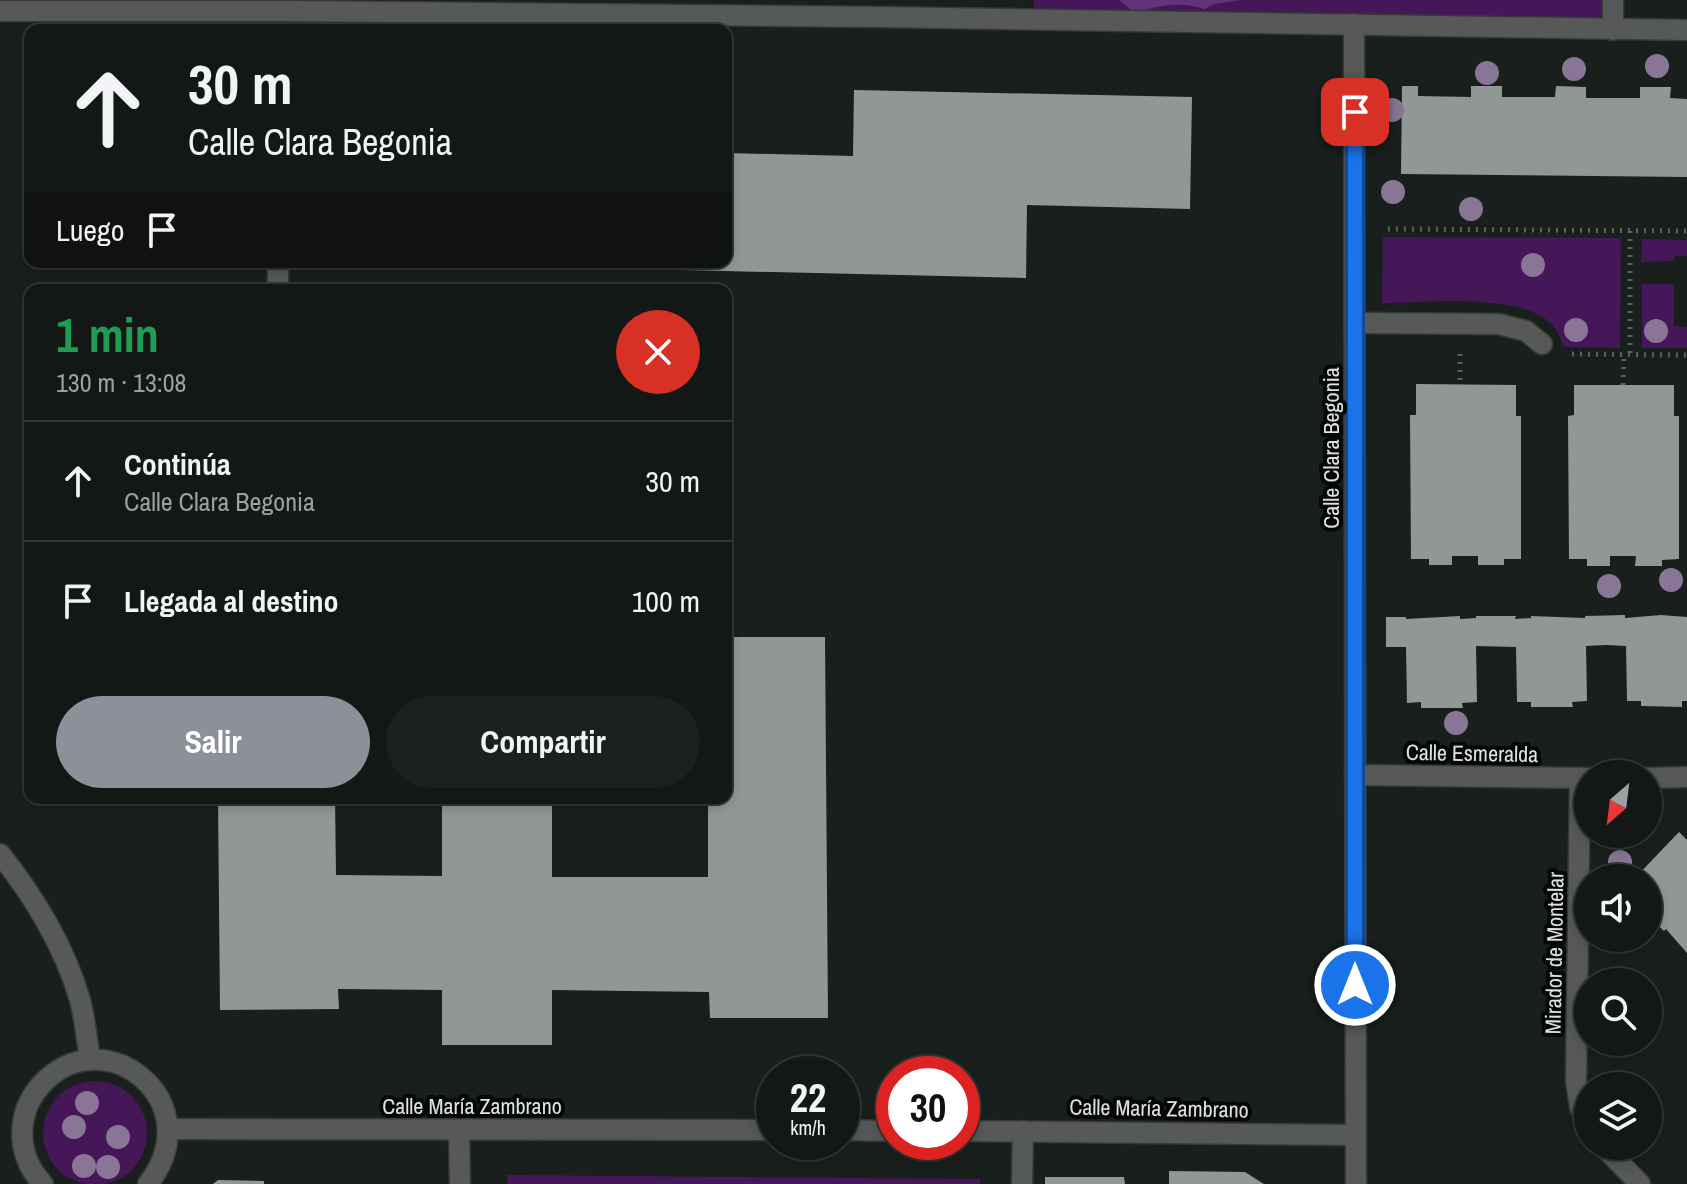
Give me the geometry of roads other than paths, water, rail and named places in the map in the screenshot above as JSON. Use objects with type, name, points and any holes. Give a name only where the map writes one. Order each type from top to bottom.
[{"type":"street","points":[[1613,0],[1613,30]]},
{"type":"street","points":[[0,11],[282,20],[883,8],[1354,24],[1687,30]]},
{"type":"street","name":"Calle Clara Begonia","points":[[1354,24],[1356,1184]]},
{"type":"street","points":[[1355,323],[1499,324],[1526,331],[1542,344]]},
{"type":"street","name":"Calle Esmeralda","points":[[1355,775],[1574,778]]},
{"type":"street","points":[[1662,778],[1687,777]]},
{"type":"street","name":"Mirador de Montelar","points":[[1576,1072],[1582,848]]},
{"type":"street","points":[[0,854],[18,877],[67,961],[81,1003],[90,1060]]},
{"type":"street","points":[[43,1184],[25,1156],[22,1134],[24,1112],[34,1092],[49,1076],[68,1065],[90,1060],[109,1061],[127,1067],[144,1078],[165,1110],[169,1129],[167,1150],[160,1169],[148,1184]]},
{"type":"street","name":"Calle María Zambrano","points":[[169,1129],[756,1130]]},
{"type":"street","points":[[459,1130],[460,1184]]},
{"type":"street","name":"Calle María Zambrano","points":[[980,1131],[1355,1135]]},
{"type":"street","points":[[1022,1184],[1023,1131]]},
{"type":"street","points":[[1617,1160],[1640,1184]]}]
